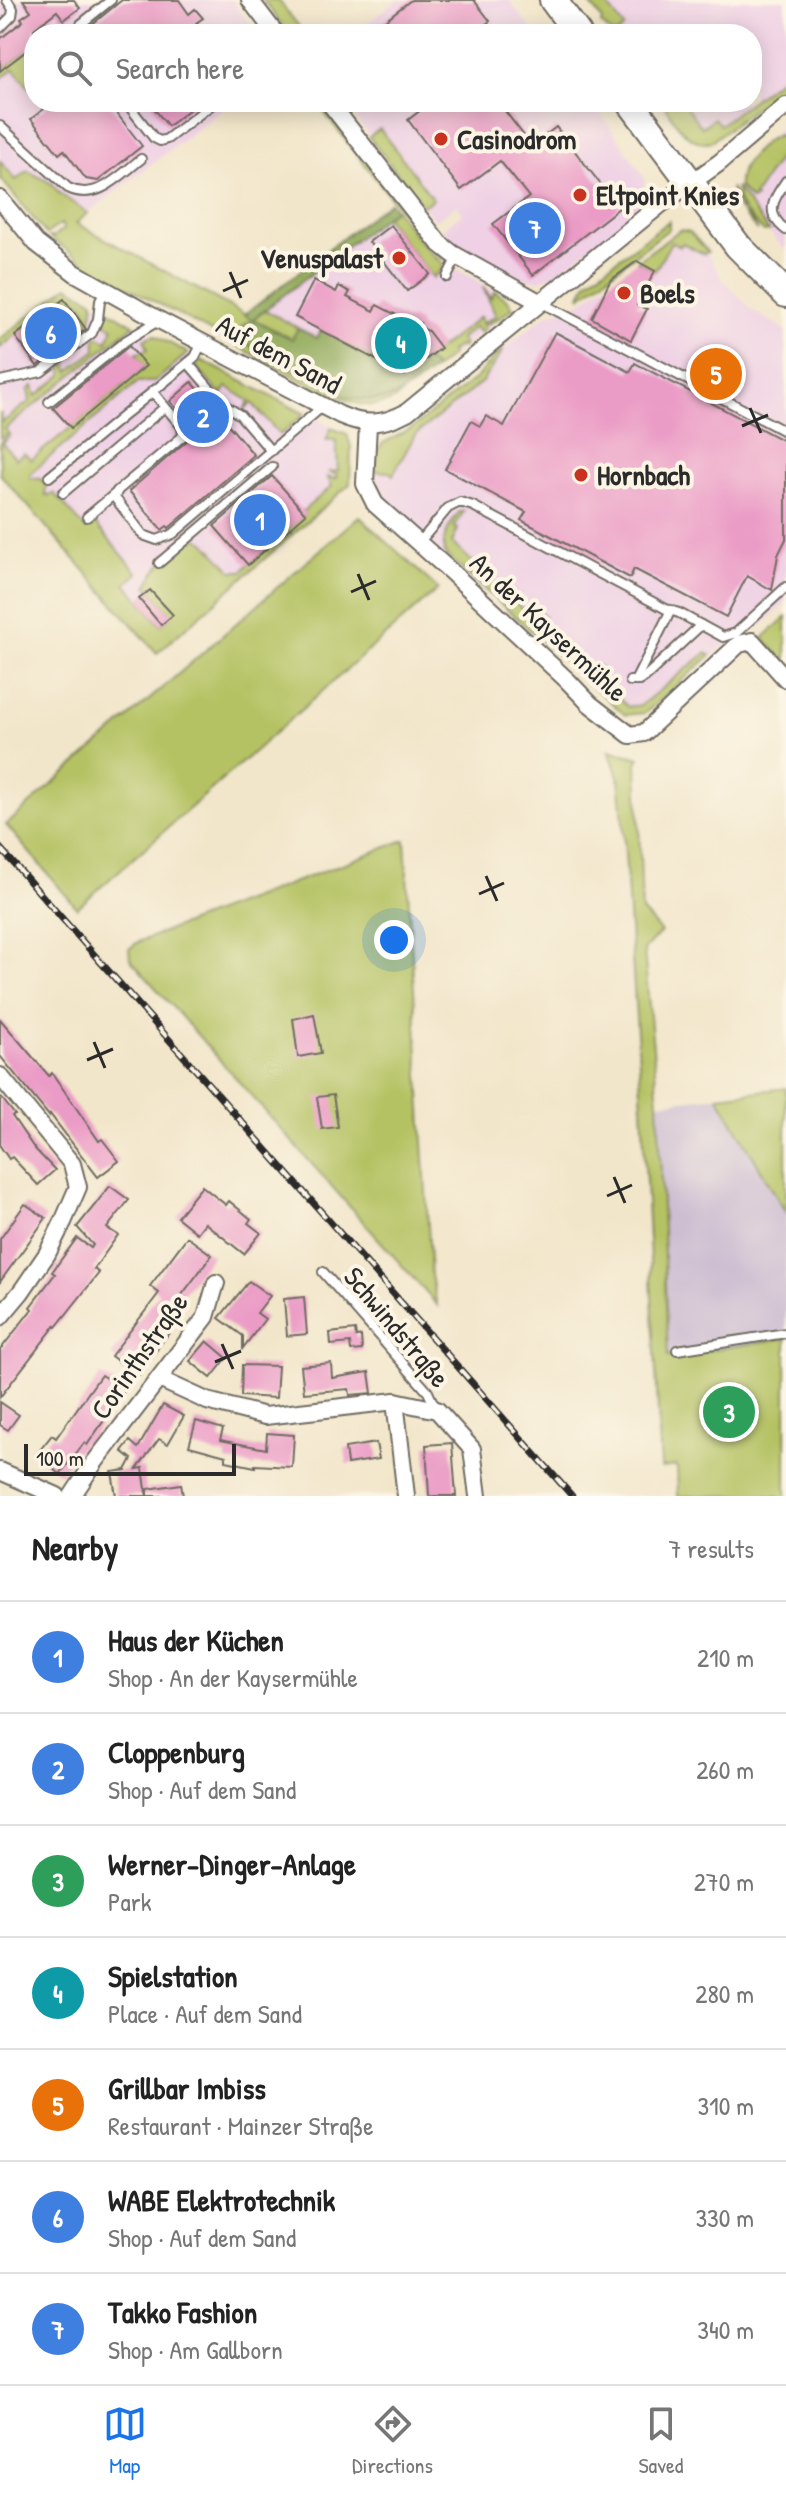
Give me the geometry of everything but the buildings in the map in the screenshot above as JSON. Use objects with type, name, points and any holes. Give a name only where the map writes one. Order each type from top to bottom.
[{"type":"main road","points":[[553,0],[571,24]]},
{"type":"main road","points":[[638,112],[738,246],[786,294]]},
{"type":"street","points":[[250,0],[268,24]]},
{"type":"street","points":[[368,424],[388,421],[407,412],[539,302],[719,163],[786,106]]},
{"type":"street","points":[[337,112],[439,243],[457,257],[539,302]]},
{"type":"street","name":"Auf dem Sand","points":[[0,199],[25,231],[59,263],[327,414],[368,424]]},
{"type":"street","name":"An der Kaysermühle","points":[[368,424],[365,477],[370,497],[380,509],[590,704],[630,735],[644,733],[739,644],[752,641],[786,679]]},
{"type":"street","points":[[0,1076],[72,1164],[78,1187],[47,1254],[0,1317]]},
{"type":"street","name":"Corinthstraße","points":[[72,1496],[206,1317],[216,1283]]},
{"type":"street","points":[[159,1379],[207,1401],[265,1416],[395,1401],[437,1410],[472,1449],[478,1496]]},
{"type":"street","points":[[395,1401],[406,1496]]},
{"type":"street","points":[[0,1471],[52,1495]]},
{"type":"lane","points":[[0,28],[12,16],[13,9],[7,0]]},
{"type":"lane","points":[[81,24],[111,0]]},
{"type":"lane","points":[[134,112],[154,138],[160,141],[202,112]]},
{"type":"lane","points":[[0,126],[68,188],[82,193],[89,194],[102,188],[141,159]]},
{"type":"lane","points":[[786,181],[774,198],[772,209],[776,221],[786,230]]},
{"type":"lane","points":[[447,277],[457,257]]},
{"type":"lane","points":[[0,381],[41,372],[92,333],[105,290]]},
{"type":"lane","points":[[539,302],[786,432]]},
{"type":"lane","points":[[49,402],[125,341],[159,320]]},
{"type":"lane","points":[[49,477],[195,357],[202,343]]},
{"type":"lane","points":[[188,363],[223,404],[240,415],[271,451]]},
{"type":"lane","points":[[87,517],[183,436],[184,430],[152,391]]},
{"type":"lane","points":[[63,493],[165,407]]},
{"type":"lane","points":[[117,491],[116,502],[143,535],[157,540],[165,538],[271,451],[327,414]]},
{"type":"lane","points":[[159,563],[272,467]]},
{"type":"lane","points":[[419,543],[448,508],[460,502],[473,506],[723,637],[732,635],[786,587]]},
{"type":"lane","points":[[671,610],[632,682],[645,677],[701,625]]},
{"type":"lane","name":"Schwindstraße","points":[[323,1272],[428,1392],[437,1410]]},
{"type":"lane","points":[[677,1350],[786,1333]]},
{"type":"shaded area","points":[[0,0],[232,0],[250,24],[24,24],[24,112],[219,112],[75,223],[0,171]]},
{"type":"shaded area","points":[[397,0],[509,0],[527,24],[367,24]]},
{"type":"shaded area","points":[[587,0],[786,0],[786,84],[762,102],[762,24],[601,24],[602,19]]},
{"type":"shaded area","points":[[351,112],[600,112],[645,178],[642,196],[628,217],[556,274],[540,280],[525,279],[447,235],[442,230],[462,213],[456,205],[435,221]]},
{"type":"shaded area","points":[[669,112],[750,112],[706,143],[693,140]]},
{"type":"shaded area","points":[[786,122],[786,251],[740,199],[738,178],[751,158]]},
{"type":"shaded area","points":[[395,209],[434,257],[502,295],[513,308],[403,394],[253,319]]},
{"type":"shaded area","name":"Hornbach","points":[[684,230],[702,244],[722,278],[752,310],[786,330],[786,603],[760,627],[748,626],[645,713],[625,715],[454,565],[383,498],[376,483],[376,452],[383,443],[411,429],[477,377],[494,357],[547,314],[580,303],[610,281],[592,318],[631,339],[646,309],[637,305],[655,271],[637,261],[676,231]]},
{"type":"shaded area","points":[[68,286],[133,324],[347,434],[351,447],[350,483],[157,653],[0,474],[0,339]]},
{"type":"shaded area","points":[[718,1096],[786,1213],[786,1338],[668,1357],[658,1103]]},
{"type":"green space","points":[[263,0],[278,0],[297,24],[281,24]]},
{"type":"green space","points":[[587,0],[603,0],[622,24],[601,24],[602,19]]},
{"type":"green space","points":[[24,53],[24,82],[14,69],[0,79],[0,71]]},
{"type":"green space","points":[[786,74],[786,84],[762,102],[762,93]]},
{"type":"green space","points":[[324,112],[329,112],[445,256],[443,259],[428,245]]},
{"type":"green space","points":[[669,112],[690,112],[702,127],[714,118],[720,125],[737,112],[750,112],[712,141],[703,142],[688,136]]},
{"type":"green space","points":[[380,129],[433,199],[423,206],[369,137]]},
{"type":"green space","points":[[778,135],[786,138],[786,151],[754,196],[756,198],[751,200],[739,187],[741,172],[757,149]]},
{"type":"green space","points":[[0,161],[16,180],[28,171],[51,183],[60,194],[88,213],[76,223],[253,319],[265,310],[298,328],[292,340],[382,400],[403,394],[383,404],[373,405],[352,402],[321,391],[92,268],[49,237],[64,229],[61,224],[46,234],[0,178]]},
{"type":"green space","points":[[731,187],[741,209],[744,211],[736,187],[769,231],[764,232],[745,212],[758,231],[744,216],[734,200]]},
{"type":"green space","points":[[389,202],[395,209],[253,319],[292,339],[298,328],[317,338],[321,330],[426,359],[435,369],[394,396],[361,399],[346,397],[253,349],[239,334],[243,325],[252,320],[244,315]]},
{"type":"green space","points":[[395,209],[425,248],[442,263],[443,268],[433,278],[385,217]]},
{"type":"green space","points":[[669,221],[669,229],[580,297],[587,282]]},
{"type":"green space","points":[[680,230],[690,232],[708,252],[704,254],[682,243],[680,247],[671,242],[655,271],[637,261]]},
{"type":"green space","points":[[68,286],[94,301],[87,329],[63,299],[0,348],[0,339]]},
{"type":"green space","points":[[483,287],[491,298],[495,291],[513,308],[483,326],[485,330],[480,333],[475,327],[460,339],[464,346],[450,352],[452,355],[435,369],[426,359],[480,317],[482,323],[496,316]]},
{"type":"green space","points":[[105,311],[134,325],[5,429],[9,434],[0,438],[0,412],[3,422],[30,401],[28,390],[33,386],[36,396],[63,375],[62,364],[66,361],[69,371],[96,350],[95,339],[98,336],[107,341],[113,328],[105,323]]},
{"type":"green space","points":[[154,335],[188,353],[155,382],[138,382],[30,474],[30,478],[41,479],[46,485],[45,495],[54,493],[85,528],[93,521],[138,573],[126,584],[161,625],[172,615],[147,586],[165,560],[198,538],[232,571],[243,571],[332,486],[327,477],[336,479],[337,475],[328,472],[338,471],[336,440],[326,440],[331,428],[347,434],[351,447],[350,484],[157,653],[0,474],[0,442],[10,436],[2,443],[16,459],[24,453],[31,460],[145,367],[136,354],[148,349],[144,339]]},
{"type":"green space","points":[[504,349],[482,382],[415,435],[393,475],[375,471],[376,452],[383,443],[411,429],[477,377]]},
{"type":"green space","points":[[201,360],[305,414],[280,435],[252,403],[244,410],[249,401],[227,387],[221,396],[195,365]]},
{"type":"green space","points":[[464,511],[454,527],[458,529],[452,543],[477,566],[484,559],[488,563],[482,570],[533,619],[540,612],[544,616],[538,623],[589,671],[596,665],[600,668],[594,675],[628,707],[641,705],[706,653],[711,655],[645,713],[625,715],[445,554],[447,532],[459,512]]},
{"type":"green space","points":[[359,516],[438,589],[77,908],[6,825]]},
{"type":"green space","points":[[786,617],[786,663],[763,638]]},
{"type":"green space","points":[[609,750],[640,758],[637,763],[642,911],[661,932],[644,950],[658,1103],[668,1357],[786,1338],[786,1496],[678,1496],[677,1466],[661,1468],[622,809],[619,779]]},
{"type":"green space","points":[[405,840],[431,1275],[437,1305],[130,959],[129,949],[138,942]]},
{"type":"green space","points":[[786,1088],[786,1213],[718,1096]]},
{"type":"railway","points":[[0,848],[572,1496]]},
{"type":"place","name":"Casinodrom","points":[[441,139]]},
{"type":"place","name":"Eltpoint Knies","points":[[580,195]]},
{"type":"place","name":"Takko Fashion","points":[[535,228]]},
{"type":"place","name":"Venuspalast","points":[[399,258]]},
{"type":"place","name":"Boels","points":[[624,293]]},
{"type":"place","name":"WABE Elektrotechnik","points":[[51,333]]},
{"type":"place","name":"Spielstation","points":[[401,343]]},
{"type":"place","name":"Grillbar Imbiss","points":[[716,374]]},
{"type":"place","name":"Cloppenburg","points":[[203,417]]},
{"type":"place","name":"Hornbach","points":[[581,475]]},
{"type":"place","name":"Haus der Küchen","points":[[260,520]]},
{"type":"place","name":"Werner-Dinger-Anlage","points":[[729,1412]]}]
